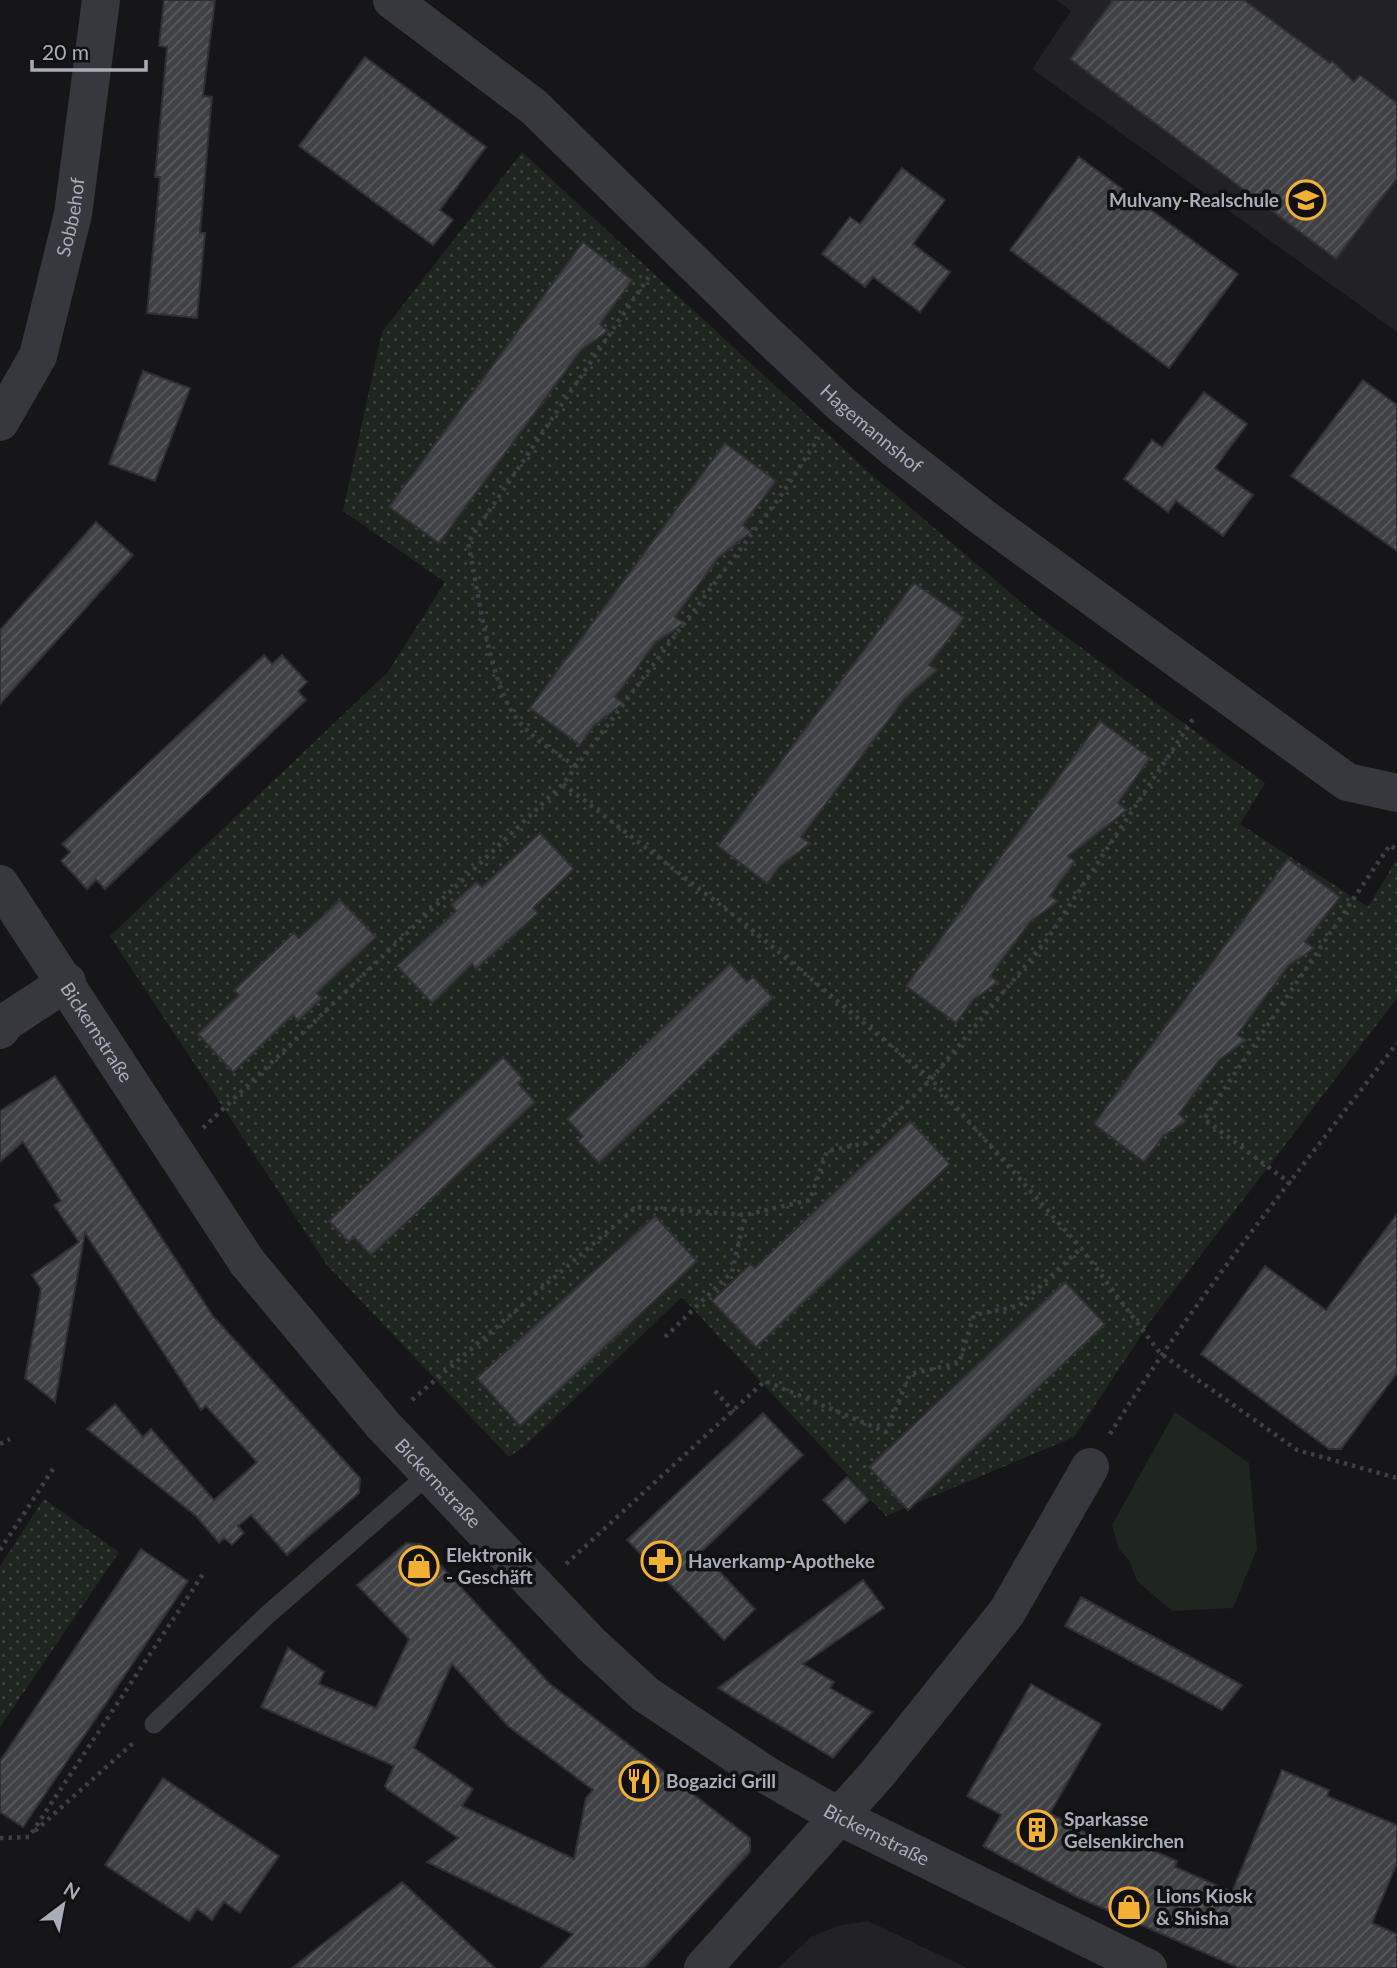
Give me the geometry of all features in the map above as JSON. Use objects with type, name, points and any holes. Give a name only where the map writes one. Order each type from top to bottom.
[{"type":"street","name":"Sobbehof","points":[[0,422],[38,356],[70,227],[101,0]]},
{"type":"street","name":"Hagemannshof","points":[[392,0],[534,107],[841,404],[981,516],[1347,782],[1397,793]]},
{"type":"street","name":"Bickernstraße","points":[[0,884],[67,982],[175,1154],[247,1262],[383,1425],[591,1644],[645,1694],[768,1776],[838,1816],[1148,1968]]},
{"type":"street","points":[[0,1030],[6,1022],[67,982]]},
{"type":"street","points":[[703,1968],[878,1773],[1007,1612],[1090,1467]]},
{"type":"lane","points":[[154,1724],[265,1617],[429,1475]]},
{"type":"path","points":[[576,766],[541,744],[513,714],[492,660],[468,542],[673,241]]},
{"type":"path","points":[[175,1154],[563,784],[782,494],[841,404]]},
{"type":"path","points":[[383,1425],[636,1207],[745,1215],[810,1200],[827,1151],[866,1143],[931,1079],[1046,941],[1214,686]]},
{"type":"path","points":[[563,784],[745,924],[931,1079],[1081,1248],[1160,1353],[1297,1450],[1397,1478]]},
{"type":"path","points":[[1291,1184],[1203,1119],[1390,845],[1397,850]]},
{"type":"path","points":[[1090,1467],[1160,1353],[1243,1240],[1291,1184],[1397,1043]]},
{"type":"path","points":[[665,1337],[732,1272],[745,1215]]},
{"type":"path","points":[[540,1588],[765,1381],[886,1432],[910,1374],[959,1363],[974,1315],[1019,1306],[1081,1248]]},
{"type":"path","points":[[715,1391],[734,1412]]},
{"type":"path","points":[[0,1444],[10,1439]]},
{"type":"path","points":[[0,1550],[52,1469]]},
{"type":"path","points":[[29,1837],[205,1571]]},
{"type":"path","points":[[0,1838],[29,1837],[154,1724],[119,1701]]},
{"type":"shaded area","name":"Mulvany-Realschule","points":[[1056,0],[1397,0],[1397,332],[1032,69],[1071,11]]},
{"type":"shaded area","points":[[522,152],[873,476],[1034,613],[1265,783],[1240,824],[1368,907],[1397,859],[1397,998],[1152,1319],[1074,1437],[886,1516],[682,1297],[526,1445],[509,1457],[327,1265],[110,936],[388,672],[445,582],[343,511],[382,332]]},
{"type":"shaded area","points":[[1175,1412],[1249,1463],[1257,1549],[1233,1608],[1172,1611],[1137,1581],[1129,1560],[1119,1549],[1112,1525]]},
{"type":"shaded area","points":[[44,1499],[119,1552],[0,1727],[0,1566]]},
{"type":"shaded area","points":[[868,1921],[967,1968],[778,1968],[811,1937],[837,1926]]},
{"type":"building","points":[[164,0],[215,0],[203,96],[212,97],[200,233],[205,233],[197,318],[147,313],[160,177],[155,177],[167,47],[159,46]]},
{"type":"building","name":"Mulvany-Realschule","points":[[1113,0],[1244,0],[1330,63],[1332,61],[1354,82],[1360,75],[1397,103],[1397,178],[1336,259],[1070,59]]},
{"type":"building","points":[[365,57],[486,147],[440,210],[453,220],[433,245],[299,146]]},
{"type":"building","points":[[1079,157],[1238,274],[1169,368],[1010,250]]},
{"type":"building","points":[[902,168],[945,200],[913,244],[950,272],[920,312],[873,277],[865,287],[822,254],[850,217],[860,224]]},
{"type":"building","points":[[583,242],[632,280],[600,324],[608,331],[581,350],[439,543],[389,507]]},
{"type":"building","points":[[143,371],[190,388],[155,481],[109,464]]},
{"type":"building","points":[[1363,380],[1397,405],[1397,551],[1291,476]]},
{"type":"building","points":[[1204,392],[1247,424],[1215,468],[1253,495],[1223,536],[1176,501],[1168,512],[1124,479],[1152,440],[1162,447]]},
{"type":"building","points":[[725,443],[776,481],[743,525],[751,532],[718,558],[675,617],[684,623],[656,642],[615,697],[623,703],[593,727],[580,745],[530,708]]},
{"type":"building","points":[[96,522],[133,555],[0,704],[0,630]]},
{"type":"building","points":[[914,583],[964,618],[929,665],[937,670],[905,698],[801,837],[810,843],[780,866],[767,883],[718,846]]},
{"type":"building","points":[[264,655],[272,664],[282,655],[307,682],[298,691],[306,700],[105,889],[96,880],[87,889],[61,861],[70,852],[62,844]]},
{"type":"building","points":[[1100,721],[1150,758],[1118,803],[1127,810],[1068,856],[1075,861],[1050,896],[1058,901],[1030,922],[990,976],[998,982],[973,1000],[956,1023],[906,986]]},
{"type":"building","points":[[540,833],[574,869],[533,908],[538,913],[476,969],[472,964],[432,1003],[397,966],[456,911],[451,905],[476,882],[482,887]]},
{"type":"building","points":[[1288,859],[1340,897],[1305,942],[1314,948],[1288,966],[1237,1035],[1246,1040],[1219,1060],[1179,1114],[1186,1121],[1163,1136],[1144,1162],[1094,1124]]},
{"type":"building","points":[[340,900],[376,937],[317,993],[322,998],[298,1021],[293,1015],[233,1072],[198,1034],[239,995],[234,990],[294,933],[299,938]]},
{"type":"building","points":[[730,964],[747,982],[753,977],[773,998],[599,1163],[578,1141],[583,1136],[567,1119]]},
{"type":"building","points":[[503,1057],[523,1079],[518,1083],[535,1102],[371,1255],[354,1237],[349,1242],[329,1221]]},
{"type":"building","points":[[55,1076],[213,1316],[360,1478],[359,1493],[287,1555],[251,1515],[238,1526],[244,1533],[232,1545],[224,1538],[219,1543],[196,1516],[87,1429],[115,1404],[143,1437],[151,1429],[214,1500],[257,1462],[206,1406],[201,1410],[85,1233],[55,1402],[25,1378],[41,1289],[32,1275],[79,1242],[54,1205],[61,1201],[23,1142],[0,1162],[0,1111]]},
{"type":"building","points":[[910,1121],[950,1164],[756,1347],[712,1301],[751,1264],[755,1268]]},
{"type":"building","points":[[1397,1214],[1397,1373],[1341,1449],[1329,1449],[1201,1354],[1265,1266],[1326,1310]]},
{"type":"building","points":[[655,1216],[697,1261],[520,1426],[477,1378]]},
{"type":"building","points":[[1065,1282],[1105,1324],[908,1510],[869,1467]]},
{"type":"building","points":[[763,1413],[803,1455],[701,1552],[755,1609],[724,1640],[627,1540]]},
{"type":"building","points":[[847,1477],[869,1500],[845,1523],[823,1500]]},
{"type":"building","points":[[406,1543],[421,1544],[549,1683],[750,1838],[750,1852],[644,1968],[541,1968],[573,1934],[427,1862],[458,1838],[387,1789],[385,1786],[394,1766],[261,1707],[288,1648],[324,1672],[319,1684],[376,1708],[409,1639],[357,1585]],"holes":[[[452,1664],[508,1726],[593,1790],[586,1798],[574,1859],[462,1806],[473,1789],[414,1748]]]},
{"type":"building","points":[[141,1549],[188,1581],[23,1827],[0,1812],[0,1761]]},
{"type":"building","points":[[863,1580],[884,1608],[803,1664],[834,1682],[830,1688],[872,1712],[833,1758],[718,1688]]},
{"type":"building","points":[[1081,1597],[1242,1685],[1222,1710],[1065,1626]]},
{"type":"building","points":[[1031,1684],[1101,1724],[1050,1813],[1113,1848],[1122,1837],[1177,1861],[1175,1867],[1232,1892],[1282,1770],[1329,1790],[1327,1796],[1397,1825],[1397,1863],[1372,1923],[1397,1934],[1397,1968],[1239,1968],[1075,1896],[983,1846],[1001,1815],[967,1796]]},
{"type":"building","points":[[163,1778],[279,1856],[240,1913],[224,1902],[212,1920],[197,1909],[189,1921],[105,1865]]},
{"type":"building","points":[[402,1882],[495,1968],[292,1968],[330,1938]]},
{"type":"place","name":"Mulvany-Realschule","points":[[1306,200]]},
{"type":"place","name":"Haverkamp-Apotheke","points":[[661,1561]]},
{"type":"place","name":"Elektronik - Geschäft","points":[[419,1566]]},
{"type":"place","name":"Bogazici Grill","points":[[639,1781]]},
{"type":"place","name":"Sparkasse Gelsenkirchen","points":[[1037,1830]]},
{"type":"place","name":"Lions Kiosk & Shisha","points":[[1129,1907]]}]
